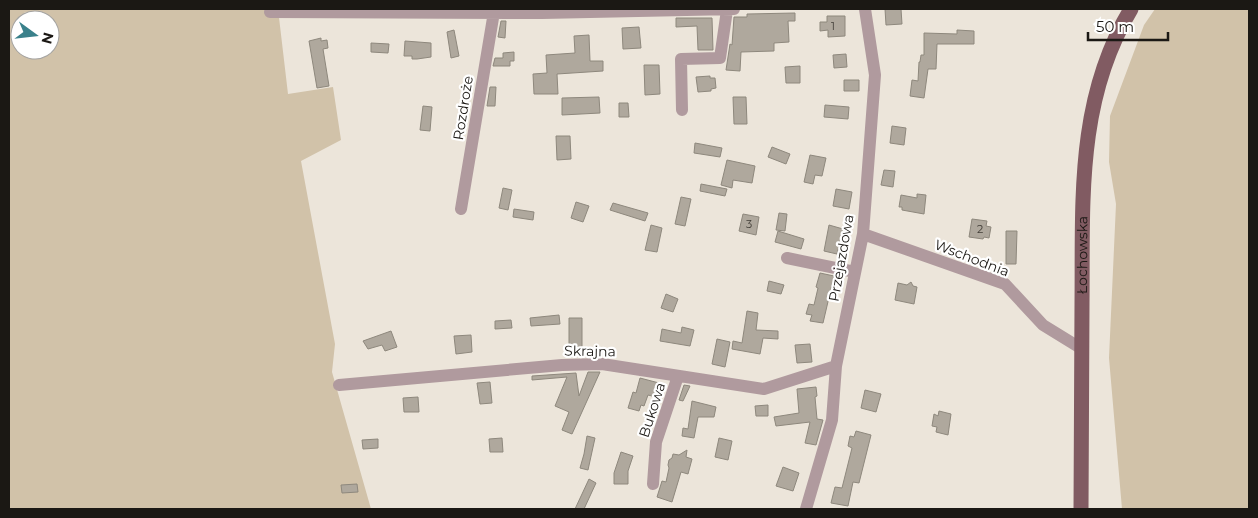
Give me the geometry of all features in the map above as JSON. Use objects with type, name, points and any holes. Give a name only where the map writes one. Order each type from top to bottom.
[{"type":"main road","name":"Łochowska","points":[[1081,509],[1084,172],[1087,135],[1108,54],[1131,9]]},
{"type":"street","points":[[270,12],[320,10],[494,12],[731,9],[720,58],[681,59],[682,110]]},
{"type":"street","name":"Przejazdowa","points":[[806,509],[832,420],[836,366],[862,234],[875,75],[865,9]]},
{"type":"street","name":"Rozdroże","points":[[462,209],[494,12]]},
{"type":"street","name":"Wschodnia","points":[[862,234],[1005,284],[1043,325],[1082,348]]},
{"type":"street","points":[[787,258],[855,272]]},
{"type":"street","name":"Skrajna","points":[[339,385],[562,365],[602,364],[764,389],[836,366]]},
{"type":"street","name":"Bukowa","points":[[653,484],[656,442],[678,376]]},
{"type":"shaded area","points":[[9,9],[278,9],[288,94],[333,87],[341,140],[301,161],[335,344],[332,372],[371,509],[9,509]]},
{"type":"shaded area","points":[[1155,9],[1249,9],[1249,509],[1122,509],[1109,358],[1116,204],[1109,162],[1110,116],[1144,25]]},
{"type":"building","points":[[885,9],[901,9],[902,24],[886,25]]},
{"type":"building","points":[[795,13],[795,21],[788,21],[789,42],[774,43],[774,51],[741,52],[740,71],[726,70],[730,44],[732,45],[734,17],[747,17],[747,14]]},
{"type":"building","points":[[827,16],[845,16],[845,36],[828,37],[828,30],[820,31],[820,22],[827,22]]},
{"type":"building","points":[[676,18],[712,18],[713,50],[698,50],[697,26],[676,27]]},
{"type":"building","points":[[501,21],[506,21],[505,38],[498,37]]},
{"type":"building","points":[[639,27],[641,48],[623,49],[622,28]]},
{"type":"building","points":[[454,30],[459,56],[451,58],[447,32]]},
{"type":"building","points":[[957,30],[974,31],[974,44],[937,44],[936,69],[928,69],[924,98],[910,96],[912,80],[918,81],[919,62],[921,55],[924,55],[924,33],[957,34]]},
{"type":"building","points":[[589,35],[590,61],[603,61],[603,71],[557,74],[558,94],[534,94],[533,74],[547,73],[546,55],[575,53],[574,36]]},
{"type":"building","points":[[321,38],[321,41],[327,40],[328,48],[323,49],[329,86],[317,88],[309,41]]},
{"type":"building","points":[[405,41],[431,43],[431,57],[412,59],[412,56],[404,56]]},
{"type":"building","points":[[371,43],[389,44],[388,53],[371,52]]},
{"type":"building","points":[[514,52],[514,61],[510,61],[510,66],[493,66],[495,58],[503,58],[503,53]]},
{"type":"building","points":[[846,54],[847,67],[834,68],[833,55]]},
{"type":"building","points":[[644,65],[659,65],[660,94],[645,95]]},
{"type":"building","points":[[800,66],[800,83],[786,83],[785,67]]},
{"type":"building","points":[[710,76],[710,78],[715,78],[716,88],[711,89],[711,91],[698,92],[696,77]]},
{"type":"building","points":[[844,80],[859,80],[859,91],[844,91]]},
{"type":"building","points":[[490,87],[496,87],[495,106],[487,106]]},
{"type":"building","points":[[599,97],[600,113],[562,115],[562,98]]},
{"type":"building","points":[[733,97],[746,97],[747,124],[734,124]]},
{"type":"building","points":[[619,103],[628,103],[629,117],[619,117]]},
{"type":"building","points":[[825,105],[849,107],[848,119],[824,117]]},
{"type":"building","points":[[423,106],[432,107],[430,131],[420,130]]},
{"type":"building","points":[[892,126],[906,128],[904,145],[890,143]]},
{"type":"building","points":[[556,136],[570,136],[571,159],[557,160]]},
{"type":"building","points":[[695,143],[722,148],[720,157],[694,153]]},
{"type":"building","points":[[772,147],[790,154],[786,164],[768,157]]},
{"type":"building","points":[[810,155],[826,158],[822,176],[815,175],[813,184],[804,182]]},
{"type":"building","points":[[727,160],[755,166],[752,183],[733,180],[732,188],[721,185]]},
{"type":"building","points":[[884,170],[895,171],[893,187],[881,185]]},
{"type":"building","points":[[701,184],[727,189],[725,196],[700,191]]},
{"type":"building","points":[[503,188],[512,190],[508,210],[499,208]]},
{"type":"building","points":[[836,189],[852,192],[849,209],[833,206]]},
{"type":"building","points":[[917,194],[926,195],[924,214],[902,210],[902,207],[899,207],[901,195],[917,198]]},
{"type":"building","points":[[681,197],[691,199],[685,226],[675,224]]},
{"type":"building","points":[[576,202],[589,206],[583,222],[571,218]]},
{"type":"building","points":[[613,203],[648,213],[645,221],[610,210]]},
{"type":"building","points":[[514,209],[534,212],[533,220],[513,217]]},
{"type":"building","points":[[779,213],[787,214],[785,231],[776,230]]},
{"type":"building","points":[[743,214],[759,217],[756,235],[739,231]]},
{"type":"building","points":[[972,219],[987,221],[986,226],[991,227],[989,238],[969,237]]},
{"type":"building","points":[[651,225],[662,228],[657,252],[645,250]]},
{"type":"building","points":[[829,225],[843,229],[837,254],[824,251]]},
{"type":"building","points":[[778,231],[804,239],[801,249],[775,242]]},
{"type":"building","points":[[1006,231],[1017,231],[1016,264],[1006,264]]},
{"type":"building","points":[[820,273],[834,276],[823,323],[810,321],[812,315],[806,314],[809,304],[814,305]]},
{"type":"building","points":[[769,281],[784,285],[781,294],[767,291]]},
{"type":"building","points":[[911,282],[913,286],[917,287],[914,304],[895,300],[898,283],[907,285]]},
{"type":"building","points":[[666,294],[678,299],[673,312],[661,308]]},
{"type":"building","points":[[747,311],[758,313],[756,330],[778,331],[778,339],[763,338],[760,354],[732,349],[733,341],[742,343]]},
{"type":"building","points":[[559,315],[560,324],[531,326],[530,318]]},
{"type":"building","points":[[569,318],[582,318],[582,348],[569,348]]},
{"type":"building","points":[[511,320],[512,328],[495,329],[495,321]]},
{"type":"building","points":[[682,327],[694,330],[690,346],[660,341],[662,329],[681,333]]},
{"type":"building","points":[[391,331],[397,347],[385,351],[382,345],[368,349],[363,341]]},
{"type":"building","points":[[471,335],[472,352],[456,354],[454,336]]},
{"type":"building","points":[[717,339],[730,342],[725,367],[712,364]]},
{"type":"building","points":[[810,344],[812,362],[797,363],[795,345]]},
{"type":"building","points":[[588,372],[600,372],[572,434],[562,430],[569,412],[555,406],[567,377],[532,380],[532,376],[576,373],[579,396]]},
{"type":"building","points":[[640,378],[659,383],[656,397],[648,395],[644,406],[641,405],[639,411],[628,408],[633,392],[636,393]]},
{"type":"building","points":[[490,382],[492,403],[480,404],[477,383]]},
{"type":"building","points":[[684,385],[690,386],[683,401],[679,400]]},
{"type":"building","points":[[816,387],[817,419],[823,420],[816,445],[805,443],[810,422],[776,426],[774,417],[799,413],[797,389]]},
{"type":"building","points":[[865,390],[881,394],[876,412],[861,408]]},
{"type":"building","points":[[418,397],[419,412],[404,412],[403,398]]},
{"type":"building","points":[[692,401],[716,407],[714,417],[698,417],[694,438],[682,436],[683,428],[688,429]]},
{"type":"building","points":[[768,405],[768,416],[756,416],[755,406]]},
{"type":"building","points":[[939,411],[951,414],[948,435],[936,432],[937,427],[932,426],[934,414],[938,416]]},
{"type":"building","points":[[856,431],[871,435],[859,483],[853,482],[848,506],[831,503],[835,487],[842,488],[852,448],[848,446],[850,436],[854,437]]},
{"type":"building","points":[[587,436],[595,438],[588,470],[580,468]]},
{"type":"building","points":[[502,438],[503,452],[490,452],[489,439]]},
{"type":"building","points":[[719,438],[732,441],[728,460],[715,457]]},
{"type":"building","points":[[378,439],[378,448],[363,449],[362,440]]},
{"type":"building","points":[[687,450],[686,457],[692,459],[688,474],[681,472],[672,502],[657,497],[662,481],[666,482],[669,460],[673,454],[679,455]]},
{"type":"building","points":[[621,452],[633,456],[628,471],[628,484],[614,484],[614,473]]},
{"type":"building","points":[[783,467],[799,473],[793,491],[776,486]]},
{"type":"building","points":[[589,479],[596,483],[584,509],[575,509]]},
{"type":"building","points":[[357,484],[358,492],[342,493],[341,485]]}]
